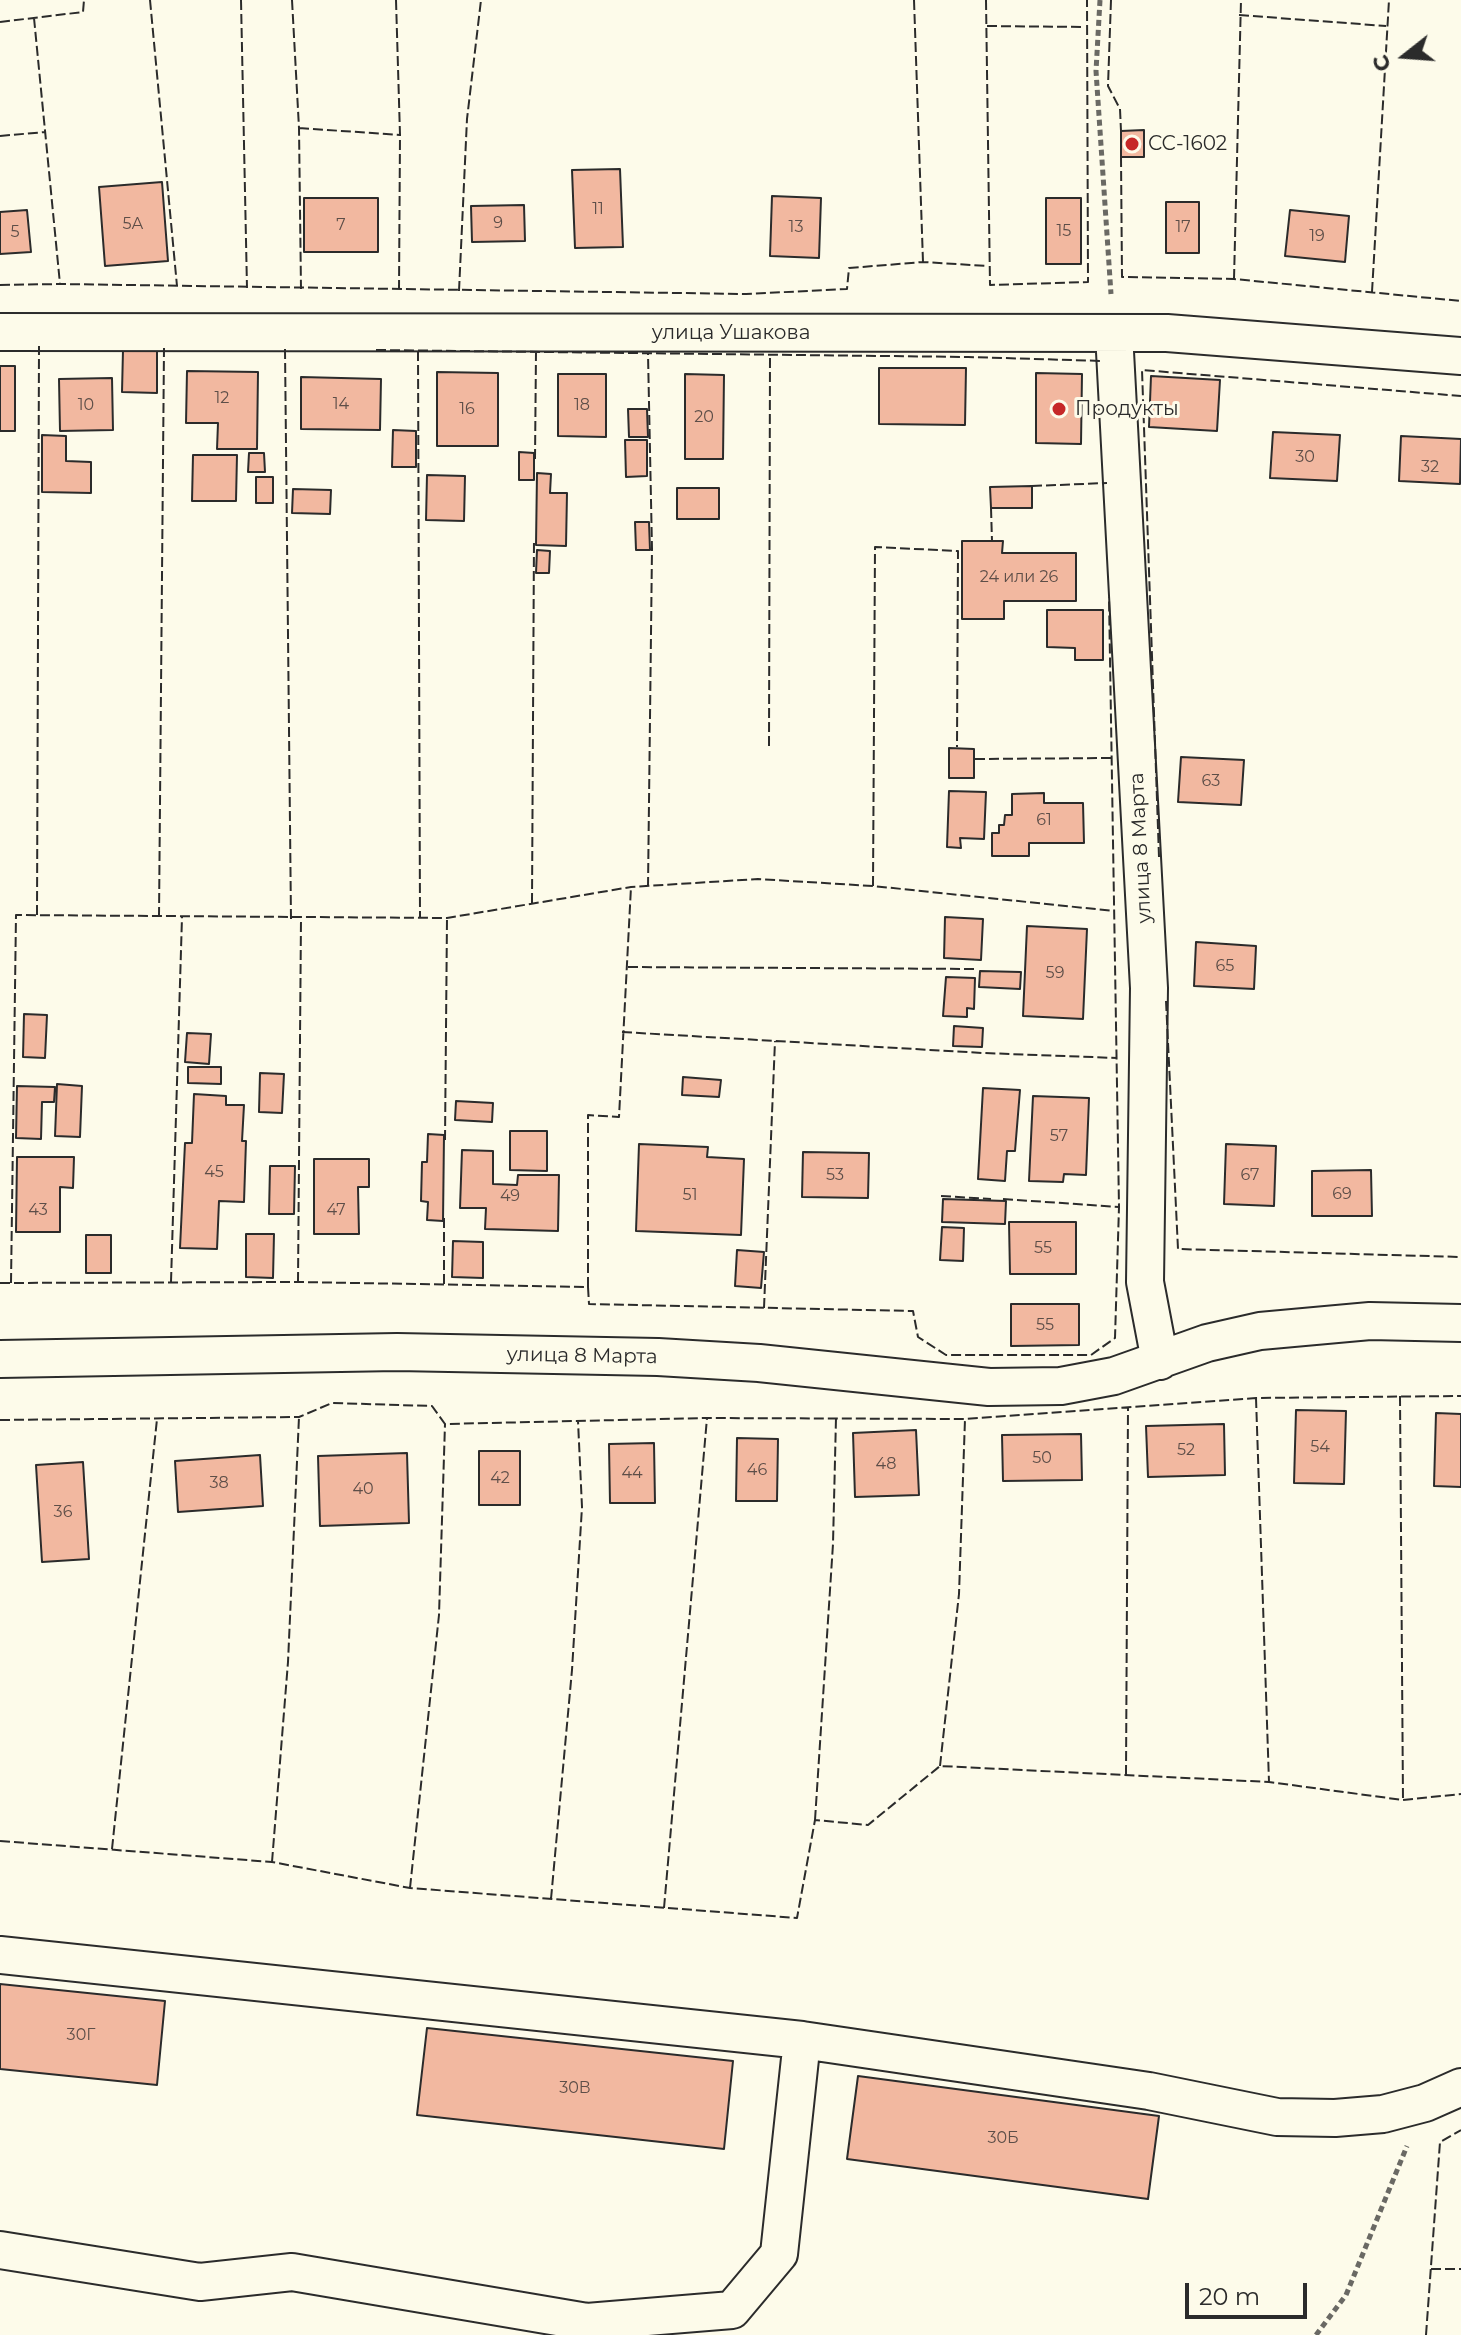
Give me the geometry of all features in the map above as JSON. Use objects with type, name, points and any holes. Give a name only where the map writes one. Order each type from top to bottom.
[{"type":"street","name":"улица Ушакова","points":[[0,332],[1167,333],[1461,356]]},
{"type":"street","name":"улица 8 Марта","points":[[1114,333],[1149,988],[1145,1282],[1160,1361]]},
{"type":"street","name":"улица 8 Марта","points":[[0,1359],[381,1352],[658,1357],[759,1363],[989,1387],[1061,1386],[1114,1376],[1207,1343],[1260,1331],[1370,1321],[1461,1323]]},
{"type":"street","points":[[0,1955],[802,2040],[1149,2091],[1277,2117],[1383,2114],[1425,2103],[1461,2087]]},
{"type":"street","points":[[0,2250],[200,2282],[292,2272],[587,2322],[732,2310],[779,2254],[802,2040]]},
{"type":"path","points":[[1100,0],[1096,71],[1114,333]]},
{"type":"path","points":[[1316,2335],[1346,2295],[1425,2103]]},
{"type":"building","name":"СС-1602","points":[[1144,130],[1144,157],[1121,157],[1121,131]]},
{"type":"building","points":[[620,169],[623,247],[575,248],[572,170]]},
{"type":"building","points":[[162,182],[168,261],[105,266],[99,187]]},
{"type":"building","points":[[772,196],[821,198],[819,258],[770,256]]},
{"type":"building","points":[[304,198],[378,198],[378,252],[304,252]]},
{"type":"building","points":[[1046,198],[1081,198],[1081,264],[1046,264]]},
{"type":"building","points":[[1166,202],[1199,202],[1199,253],[1166,253]]},
{"type":"building","points":[[524,205],[525,241],[472,242],[471,206]]},
{"type":"building","points":[[27,210],[31,252],[0,254],[0,212]]},
{"type":"building","points":[[1290,210],[1349,216],[1345,262],[1285,256]]},
{"type":"building","points":[[123,350],[157,350],[157,393],[122,392]]},
{"type":"building","points":[[0,366],[15,366],[15,431],[0,431]]},
{"type":"building","points":[[879,368],[966,368],[965,425],[879,424]]},
{"type":"building","points":[[187,371],[258,372],[257,449],[217,449],[218,423],[186,423]]},
{"type":"building","points":[[437,372],[498,373],[498,446],[437,446]]},
{"type":"building","name":"Продукты","points":[[1036,373],[1082,374],[1081,444],[1036,443]]},
{"type":"building","points":[[558,374],[606,374],[606,437],[558,436]]},
{"type":"building","points":[[685,374],[724,375],[723,459],[685,459]]},
{"type":"building","points":[[1151,376],[1220,380],[1217,431],[1149,427]]},
{"type":"building","points":[[301,377],[381,379],[380,430],[301,429]]},
{"type":"building","points":[[112,378],[113,430],[60,431],[59,379]]},
{"type":"building","points":[[628,409],[647,409],[648,437],[629,437]]},
{"type":"building","points":[[393,430],[416,431],[416,467],[392,467]]},
{"type":"building","points":[[1273,432],[1340,435],[1337,481],[1270,478]]},
{"type":"building","points":[[42,435],[66,436],[66,461],[91,462],[91,493],[42,492]]},
{"type":"building","points":[[1401,436],[1461,439],[1460,484],[1399,481]]},
{"type":"building","points":[[625,440],[647,440],[647,476],[626,477]]},
{"type":"building","points":[[519,452],[534,453],[534,480],[519,480]]},
{"type":"building","points":[[249,453],[264,453],[265,472],[248,472]]},
{"type":"building","points":[[193,455],[237,455],[236,501],[192,501]]},
{"type":"building","points":[[537,473],[551,474],[550,493],[567,493],[566,546],[536,545]]},
{"type":"building","points":[[427,475],[465,476],[464,521],[426,520]]},
{"type":"building","points":[[256,477],[273,477],[273,503],[256,503]]},
{"type":"building","points":[[1032,486],[1032,508],[991,508],[990,487]]},
{"type":"building","points":[[677,488],[719,488],[719,519],[677,519]]},
{"type":"building","points":[[293,489],[331,490],[330,514],[292,513]]},
{"type":"building","points":[[635,522],[649,522],[650,550],[636,550]]},
{"type":"building","points":[[962,541],[1003,541],[1002,553],[1076,553],[1076,601],[1004,601],[1004,619],[962,619]]},
{"type":"building","points":[[537,550],[550,551],[549,573],[536,573]]},
{"type":"building","points":[[1047,610],[1103,610],[1103,660],[1075,660],[1075,648],[1047,647]]},
{"type":"building","points":[[949,748],[974,749],[974,778],[949,778]]},
{"type":"building","points":[[1181,757],[1244,760],[1241,805],[1178,802]]},
{"type":"building","points":[[949,791],[986,792],[984,839],[960,838],[961,848],[947,847]]},
{"type":"building","points":[[1044,793],[1044,803],[1083,803],[1084,843],[1029,843],[1029,856],[992,856],[992,833],[999,833],[999,825],[1004,825],[1005,815],[1012,815],[1012,794]]},
{"type":"building","points":[[945,917],[983,919],[981,960],[944,958]]},
{"type":"building","points":[[1027,926],[1087,929],[1083,1019],[1023,1016]]},
{"type":"building","points":[[1196,942],[1256,946],[1254,989],[1194,986]]},
{"type":"building","points":[[980,971],[1021,972],[1020,989],[979,987]]},
{"type":"building","points":[[946,977],[975,978],[974,1009],[967,1008],[967,1017],[943,1016]]},
{"type":"building","points":[[24,1014],[47,1015],[45,1058],[23,1057]]},
{"type":"building","points":[[954,1026],[983,1028],[982,1047],[953,1046]]},
{"type":"building","points":[[187,1033],[211,1034],[209,1064],[185,1062]]},
{"type":"building","points":[[188,1067],[221,1067],[221,1084],[188,1083]]},
{"type":"building","points":[[260,1073],[284,1074],[282,1113],[259,1112]]},
{"type":"building","points":[[683,1077],[721,1080],[719,1097],[682,1095]]},
{"type":"building","points":[[57,1084],[82,1086],[80,1137],[55,1136]]},
{"type":"building","points":[[17,1086],[55,1087],[54,1102],[42,1102],[41,1139],[16,1138]]},
{"type":"building","points":[[983,1088],[1020,1090],[1015,1151],[1007,1151],[1005,1181],[978,1179]]},
{"type":"building","points":[[194,1094],[226,1096],[226,1105],[244,1105],[244,1202],[219,1201],[217,1249],[180,1248],[185,1143],[192,1143]]},
{"type":"building","points":[[1033,1096],[1089,1098],[1086,1175],[1064,1174],[1063,1182],[1029,1181]]},
{"type":"building","points":[[456,1101],[493,1103],[492,1122],[455,1120]]},
{"type":"building","points":[[510,1131],[547,1131],[547,1171],[510,1170]]},
{"type":"building","points":[[428,1134],[444,1135],[443,1221],[427,1220],[428,1202],[421,1201],[422,1162],[427,1162]]},
{"type":"building","points":[[639,1144],[708,1147],[707,1157],[744,1159],[741,1235],[636,1231]]},
{"type":"building","points":[[1226,1144],[1276,1146],[1274,1206],[1224,1204]]},
{"type":"building","points":[[462,1150],[493,1151],[493,1184],[517,1185],[518,1175],[559,1175],[558,1231],[485,1229],[486,1208],[460,1208]]},
{"type":"building","points":[[803,1152],[869,1153],[868,1198],[802,1197]]},
{"type":"building","points":[[17,1157],[74,1157],[73,1188],[60,1187],[60,1232],[16,1232]]},
{"type":"building","points":[[314,1159],[369,1159],[369,1187],[358,1187],[359,1234],[314,1234]]},
{"type":"building","points":[[270,1166],[295,1166],[294,1214],[269,1214]]},
{"type":"building","points":[[1371,1170],[1372,1216],[1312,1216],[1312,1171]]},
{"type":"building","points":[[943,1199],[1006,1201],[1005,1224],[942,1222]]},
{"type":"building","points":[[1009,1222],[1076,1222],[1076,1274],[1010,1274]]},
{"type":"building","points":[[942,1227],[964,1228],[963,1261],[940,1260]]},
{"type":"building","points":[[246,1234],[274,1234],[273,1278],[246,1277]]},
{"type":"building","points":[[86,1235],[111,1235],[111,1273],[86,1273]]},
{"type":"building","points":[[453,1241],[483,1242],[483,1278],[452,1277]]},
{"type":"building","points":[[737,1250],[764,1252],[761,1288],[735,1286]]},
{"type":"building","points":[[1011,1304],[1079,1304],[1079,1345],[1011,1346]]},
{"type":"building","points":[[1296,1410],[1346,1411],[1344,1484],[1294,1483]]},
{"type":"building","points":[[1436,1413],[1461,1414],[1461,1487],[1434,1486]]},
{"type":"building","points":[[1224,1424],[1225,1475],[1148,1477],[1146,1426]]},
{"type":"building","points":[[916,1430],[919,1495],[855,1497],[853,1433]]},
{"type":"building","points":[[1081,1434],[1082,1480],[1003,1481],[1002,1435]]},
{"type":"building","points":[[737,1438],[778,1439],[777,1501],[736,1501]]},
{"type":"building","points":[[654,1443],[655,1503],[610,1503],[609,1444]]},
{"type":"building","points":[[479,1451],[520,1451],[520,1505],[479,1505]]},
{"type":"building","points":[[407,1453],[409,1523],[320,1526],[318,1456]]},
{"type":"building","points":[[260,1455],[263,1506],[178,1512],[175,1461]]},
{"type":"building","points":[[83,1462],[89,1559],[42,1562],[36,1465]]},
{"type":"building","points":[[0,1984],[165,2001],[157,2085],[0,2069]]},
{"type":"building","points":[[427,2028],[733,2061],[724,2149],[417,2115]]},
{"type":"building","points":[[858,2076],[1159,2116],[1148,2199],[847,2159]]},
{"type":"fence","points":[[0,22],[83,12],[84,0]]},
{"type":"fence","points":[[150,0],[177,286]]},
{"type":"fence","points":[[241,0],[247,288]]},
{"type":"fence","points":[[292,0],[299,128],[301,289]]},
{"type":"fence","points":[[396,0],[400,135],[399,290]]},
{"type":"fence","points":[[459,291],[467,119],[481,0]]},
{"type":"fence","points":[[914,0],[923,262]]},
{"type":"fence","points":[[986,0],[990,285],[1088,282],[1087,0]]},
{"type":"fence","points":[[1111,0],[1108,86],[1120,109],[1121,131]]},
{"type":"fence","points":[[1234,279],[1241,0]]},
{"type":"fence","points":[[1372,292],[1389,0]]},
{"type":"fence","points":[[1239,15],[1386,26]]},
{"type":"fence","points":[[34,18],[60,284]]},
{"type":"fence","points":[[987,26],[1085,27]]},
{"type":"fence","points":[[299,128],[400,135]]},
{"type":"fence","points":[[0,136],[45,132]]},
{"type":"fence","points":[[1121,157],[1122,277],[1234,279],[1461,301]]},
{"type":"fence","points":[[0,285],[746,294],[847,289],[849,268],[923,262],[988,266]]},
{"type":"fence","points":[[37,915],[39,346]]},
{"type":"fence","points":[[159,917],[164,348]]},
{"type":"fence","points":[[285,349],[291,919]]},
{"type":"fence","points":[[376,350],[1103,361]]},
{"type":"fence","points":[[418,351],[420,918]]},
{"type":"fence","points":[[535,459],[536,352]]},
{"type":"fence","points":[[648,354],[652,549],[648,887]]},
{"type":"fence","points":[[769,746],[770,355]]},
{"type":"fence","points":[[1159,857],[1142,370],[1461,396]]},
{"type":"fence","points":[[1032,486],[1107,483]]},
{"type":"fence","points":[[991,508],[992,541]]},
{"type":"fence","points":[[532,903],[534,539]]},
{"type":"fence","points":[[873,886],[875,547],[958,551],[957,747]]},
{"type":"fence","points":[[0,1283],[298,1282],[588,1287],[589,1304],[913,1311],[918,1337],[946,1355],[1091,1355],[1115,1338],[1119,1207],[1109,597]]},
{"type":"fence","points":[[975,759],[1111,758]]},
{"type":"fence","points":[[11,1283],[16,915],[447,918],[631,887],[758,879],[873,886],[1114,911]]},
{"type":"fence","points":[[588,1287],[588,1115],[619,1117],[631,887]]},
{"type":"fence","points":[[171,1282],[182,917]]},
{"type":"fence","points":[[445,1140],[447,918]]},
{"type":"fence","points":[[298,1282],[301,919]]},
{"type":"fence","points":[[628,967],[976,969]]},
{"type":"fence","points":[[1166,1001],[1178,1249],[1461,1257]]},
{"type":"fence","points":[[622,1032],[1117,1058]]},
{"type":"fence","points":[[764,1308],[775,1041]]},
{"type":"fence","points":[[941,1196],[991,1199]]},
{"type":"fence","points":[[1003,1199],[1119,1207]]},
{"type":"fence","points":[[444,1216],[444,1284]]},
{"type":"fence","points":[[1400,1396],[1403,1800]]},
{"type":"fence","points":[[0,1420],[299,1417],[332,1403],[432,1406],[445,1424],[707,1418],[965,1419],[1256,1398],[1461,1396]]},
{"type":"fence","points":[[1256,1398],[1269,1782]]},
{"type":"fence","points":[[1126,1775],[1128,1407]]},
{"type":"fence","points":[[272,1862],[288,1662],[299,1417]]},
{"type":"fence","points":[[664,1908],[707,1418]]},
{"type":"fence","points":[[815,1820],[833,1544],[836,1418]]},
{"type":"fence","points":[[112,1849],[157,1419]]},
{"type":"fence","points":[[940,1766],[959,1594],[965,1419]]},
{"type":"fence","points":[[551,1899],[572,1670],[582,1507],[578,1421]]},
{"type":"fence","points":[[410,1888],[439,1615],[445,1424]]},
{"type":"fence","points":[[0,1841],[272,1862],[410,1888],[797,1918],[815,1820],[868,1825],[940,1766],[1269,1782],[1403,1800],[1461,1794]]},
{"type":"fence","points":[[1426,2335],[1440,2142],[1461,2130]]},
{"type":"fence","points":[[1431,2269],[1461,2269]]},
{"type":"place","name":"СС-1602","points":[[1132,144]]},
{"type":"place","name":"Продукты","points":[[1059,409]]}]
